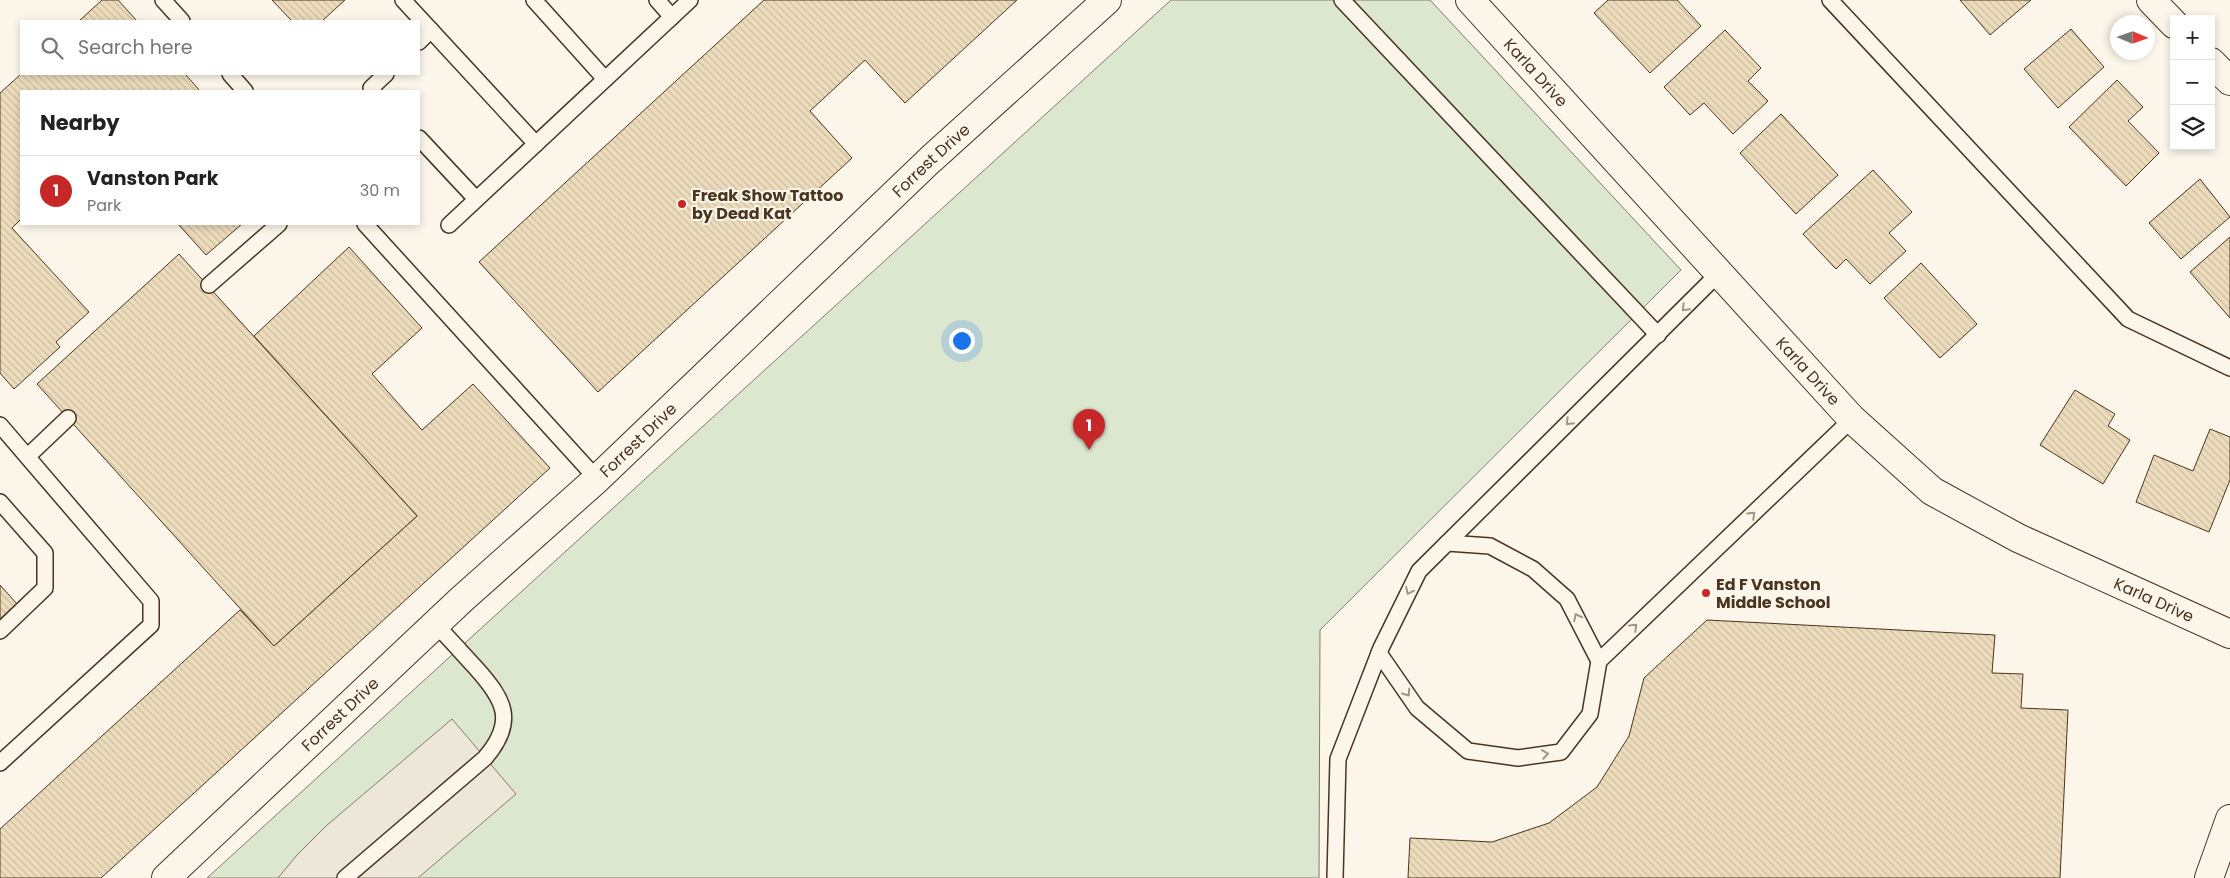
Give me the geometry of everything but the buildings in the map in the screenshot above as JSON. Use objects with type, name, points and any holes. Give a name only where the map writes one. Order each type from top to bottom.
[{"type":"street","name":"Forrest Drive","points":[[166,878],[435,624],[597,479],[930,160],[1108,0]]},
{"type":"street","name":"Karla Drive","points":[[1470,0],[1852,419],[1932,491],[2018,538],[2230,634]]},
{"type":"street","points":[[2152,0],[2170,20]]},
{"type":"street","points":[[2215,66],[2230,82]]},
{"type":"street","points":[[2209,878],[2230,819]]},
{"type":"lane","points":[[163,0],[181,20]]},
{"type":"lane","points":[[403,0],[536,144]]},
{"type":"lane","points":[[534,0],[605,79]]},
{"type":"lane","points":[[657,0],[672,16]]},
{"type":"lane","points":[[449,225],[690,0]]},
{"type":"lane","points":[[1342,0],[1658,334]]},
{"type":"lane","points":[[1830,0],[2128,319],[2230,368]]},
{"type":"lane","points":[[420,41],[431,30]]},
{"type":"lane","points":[[231,75],[245,90]]},
{"type":"lane","points":[[373,90],[371,88],[385,75]]},
{"type":"lane","points":[[420,139],[476,199]]},
{"type":"lane","points":[[209,285],[278,225]]},
{"type":"lane","points":[[366,225],[597,479]]},
{"type":"lane","points":[[1335,878],[1338,759],[1379,653],[1419,571],[1720,273]]},
{"type":"lane","points":[[28,456],[68,418]]},
{"type":"lane","points":[[1379,653],[1417,708],[1468,750],[1518,758],[1561,752],[1590,714],[1599,661],[1852,419]]},
{"type":"lane","points":[[0,425],[151,601],[151,625],[0,763]]},
{"type":"lane","points":[[0,502],[45,553],[45,588],[0,631]]},
{"type":"lane","points":[[1447,543],[1490,546],[1533,569],[1567,599],[1599,661]]},
{"type":"lane","points":[[345,878],[485,758],[496,745],[503,730],[504,714],[500,698],[491,684],[435,624]]},
{"type":"green space","points":[[1171,0],[1430,0],[1681,270],[1320,630],[1319,878],[207,878]]},
{"type":"shaded area","points":[[452,719],[516,794],[418,878],[278,878],[297,855],[326,826]]},
{"type":"place","name":"Freak Show Tattoo by Dead Kat","points":[[682,204]]},
{"type":"place","name":"Vanston Park","points":[[1089,450]]},
{"type":"place","name":"Ed F Vanston Middle School","points":[[1706,593]]}]
